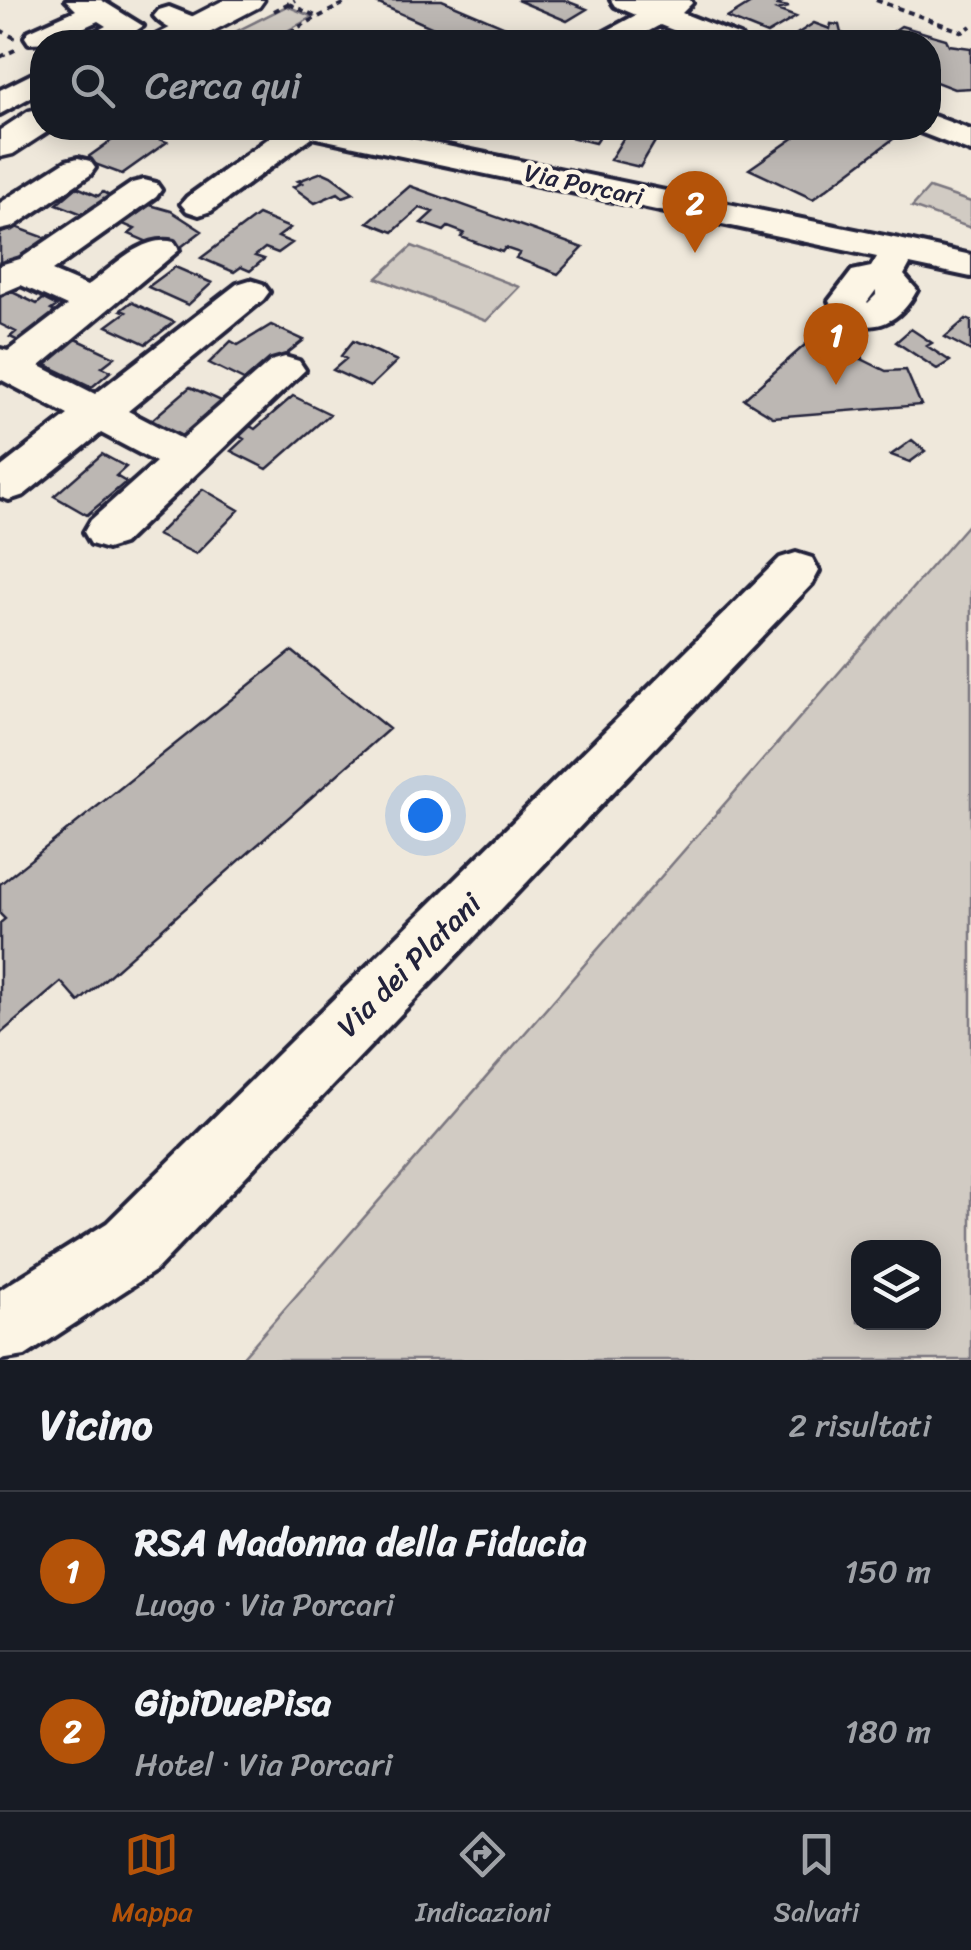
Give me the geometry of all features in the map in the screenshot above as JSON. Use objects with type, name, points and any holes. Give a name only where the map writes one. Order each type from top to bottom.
[{"type":"main road","points":[[177,29],[248,0]]},
{"type":"main road","points":[[0,146],[30,127]]},
{"type":"street","points":[[6,25],[59,0]]},
{"type":"street","points":[[626,0],[671,7],[709,30]]},
{"type":"street","points":[[51,30],[90,5],[128,26],[120,30]]},
{"type":"street","points":[[630,30],[671,7]]},
{"type":"street","points":[[0,104],[30,85]]},
{"type":"street","points":[[941,129],[971,142]]},
{"type":"street","points":[[199,204],[287,140]]},
{"type":"street","name":"Via Porcari","points":[[366,140],[892,264],[971,266]]},
{"type":"street","points":[[0,219],[78,168]]},
{"type":"street","points":[[13,277],[144,190]]},
{"type":"street","points":[[90,302],[160,250]]},
{"type":"street","points":[[13,277],[94,304],[6,365],[187,460]]},
{"type":"street","points":[[9,484],[250,292]]},
{"type":"street","points":[[107,532],[285,370]]},
{"type":"street","name":"Via dei Platani","points":[[0,1331],[131,1247],[796,571]]},
{"type":"path","points":[[293,30],[350,0]]},
{"type":"path","points":[[876,0],[963,32],[971,26]]},
{"type":"path","points":[[288,4],[318,17]]},
{"type":"path","points":[[858,344],[862,360]]},
{"type":"shaded area","points":[[287,6],[313,17],[289,30],[239,30]]},
{"type":"shaded area","points":[[929,188],[971,202],[971,228],[912,207]]},
{"type":"shaded area","points":[[412,246],[519,287],[486,321],[377,278]]},
{"type":"shaded area","points":[[971,521],[971,1360],[240,1360]]},
{"type":"building","points":[[370,0],[442,0],[512,30],[438,30]]},
{"type":"building","points":[[517,0],[564,0],[587,9],[567,21]]},
{"type":"building","points":[[743,0],[786,0],[777,5],[789,7],[777,10],[796,17],[774,30],[757,30],[727,18],[751,3]]},
{"type":"building","points":[[814,23],[830,29],[831,24],[839,25],[840,30],[803,30]]},
{"type":"building","points":[[941,38],[949,45],[971,48],[971,88],[954,89],[941,84]]},
{"type":"building","points":[[112,140],[167,142],[122,174],[84,160]]},
{"type":"building","points":[[622,140],[656,140],[640,167],[610,160]]},
{"type":"building","points":[[791,140],[892,140],[813,199],[749,169]]},
{"type":"building","points":[[322,172],[354,193],[343,197],[338,193],[315,203],[293,187],[302,183],[298,181]]},
{"type":"building","points":[[410,186],[583,248],[558,274],[516,258],[520,253],[505,248],[502,252],[461,237],[464,233],[448,227],[444,231],[421,223],[433,212],[420,208],[393,232],[368,222]]},
{"type":"building","points":[[77,187],[98,196],[103,192],[119,202],[95,219],[57,204]]},
{"type":"building","points":[[150,205],[171,211],[202,231],[173,253],[129,234],[135,229],[123,224]]},
{"type":"building","points":[[258,215],[290,228],[278,237],[292,243],[278,253],[265,248],[255,256],[264,259],[250,271],[241,267],[234,272],[201,258]]},
{"type":"building","points":[[13,226],[54,241],[0,279],[0,234]]},
{"type":"building","points":[[175,267],[212,283],[188,305],[148,287]]},
{"type":"building","points":[[8,290],[37,304],[43,299],[57,306],[51,310],[71,320],[25,344],[10,337],[16,332],[0,324],[0,295]]},
{"type":"building","points":[[131,302],[174,322],[146,344],[107,326],[126,312],[121,310]]},
{"type":"building","points":[[966,319],[971,321],[971,351],[945,337]]},
{"type":"building","points":[[271,325],[304,340],[250,383],[209,363],[231,341],[238,345]]},
{"type":"building","points":[[911,329],[950,361],[937,369],[896,342]]},
{"type":"building","points":[[815,336],[886,371],[906,370],[921,405],[773,417],[744,399]]},
{"type":"building","points":[[74,338],[115,357],[102,367],[111,371],[92,387],[46,365]]},
{"type":"building","points":[[353,341],[397,361],[370,387],[333,370],[346,359],[341,356]]},
{"type":"building","points":[[190,387],[226,403],[181,441],[147,424]]},
{"type":"building","points":[[293,396],[330,414],[267,469],[231,451],[244,439],[239,436],[250,426],[255,429]]},
{"type":"building","points":[[912,440],[925,451],[910,462],[891,455]]},
{"type":"building","points":[[102,454],[126,467],[116,476],[126,482],[87,515],[54,496]]},
{"type":"building","points":[[203,489],[239,510],[196,554],[157,535]]},
{"type":"building","points":[[292,651],[389,729],[79,1002],[61,982],[0,1034],[0,923],[5,919],[0,914],[0,884]]},
{"type":"place","name":"GipiDuePisa","points":[[695,253]]},
{"type":"place","name":"RSA Madonna della Fiducia","points":[[836,385]]}]
